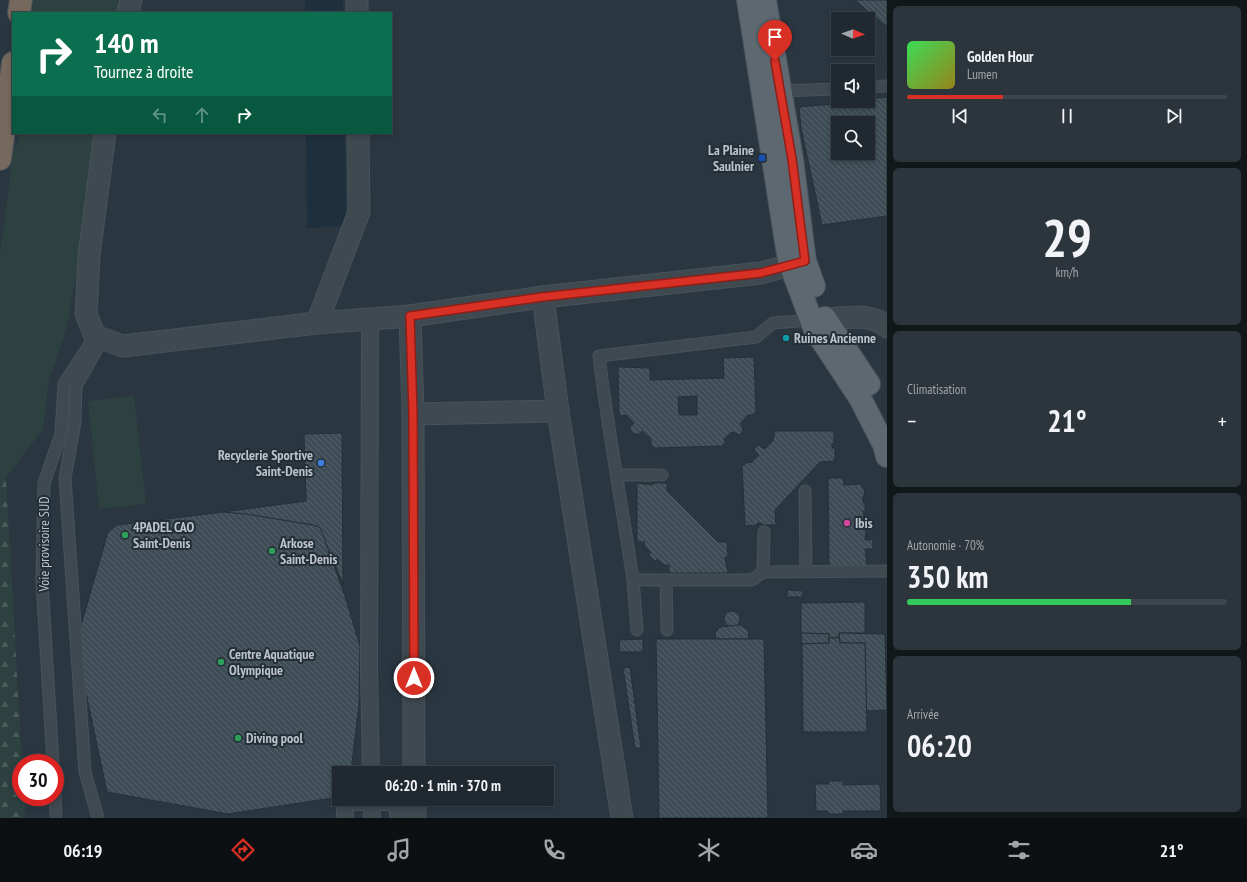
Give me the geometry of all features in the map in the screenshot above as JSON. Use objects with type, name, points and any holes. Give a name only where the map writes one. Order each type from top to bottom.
[{"type":"highway","points":[[19,12],[21,0]]},
{"type":"highway","points":[[0,159],[12,70]]},
{"type":"main road","points":[[748,0],[788,253],[798,264]]},
{"type":"main road","points":[[765,0],[781,91],[798,264],[819,320],[868,383],[887,419]]},
{"type":"main road","points":[[819,320],[815,330],[830,356],[860,398],[884,445],[887,456]]},
{"type":"street","points":[[128,12],[131,0]]},
{"type":"street","points":[[357,0],[357,12]]},
{"type":"street","points":[[105,134],[88,271],[86,314],[95,336],[123,346],[317,323],[410,316],[542,297],[761,273],[798,264]]},
{"type":"street","points":[[317,323],[359,212],[358,134]]},
{"type":"street","points":[[542,297],[558,410],[622,818]]},
{"type":"street","points":[[410,316],[413,414],[414,766]]},
{"type":"street","points":[[819,320],[861,317],[881,321],[887,327]]},
{"type":"street","points":[[370,318],[369,667],[371,766]]},
{"type":"street","points":[[413,414],[558,410]]},
{"type":"street","points":[[345,806],[345,818]]},
{"type":"street","points":[[371,806],[372,818]]},
{"type":"street","points":[[398,806],[398,818]]},
{"type":"street","points":[[415,806],[415,818]]},
{"type":"lane","points":[[875,87],[887,86]]},
{"type":"lane","points":[[781,91],[831,89]]},
{"type":"lane","points":[[637,630],[633,580],[618,475],[604,402],[599,356],[756,337],[773,323],[819,320]]},
{"type":"lane","points":[[95,336],[97,349],[76,386],[75,422],[65,478],[85,772],[98,818]]},
{"type":"lane","name":"Voie provisoire SUD","points":[[52,754],[42,580],[44,483],[61,434],[64,384],[95,336]]},
{"type":"lane","points":[[618,475],[662,475]]},
{"type":"lane","points":[[805,491],[806,572]]},
{"type":"lane","points":[[763,572],[764,532]]},
{"type":"lane","points":[[633,580],[752,580],[763,572],[887,571]]},
{"type":"lane","points":[[666,580],[667,630]]},
{"type":"lane","points":[[55,806],[56,818]]},
{"type":"green space","points":[[33,0],[122,0],[120,12],[31,12]]},
{"type":"green space","points":[[19,134],[100,134],[67,327],[49,380],[43,429],[6,478],[0,474],[0,255],[14,145],[17,145]]},
{"type":"green space","points":[[134,396],[146,504],[99,509],[88,401]]},
{"type":"green space","points":[[0,474],[6,478],[21,754],[12,754],[12,806],[24,806],[25,818],[0,818]]},
{"type":"water","points":[[305,0],[343,0],[343,12],[305,12]]},
{"type":"water","points":[[306,134],[345,134],[346,226],[307,228]]},
{"type":"building","points":[[855,0],[887,0],[887,27],[875,17],[875,12],[869,12]]},
{"type":"building","points":[[887,97],[887,216],[822,225],[801,128],[799,107],[831,104],[831,108],[875,108],[875,98]]},
{"type":"building","points":[[754,357],[756,411],[753,415],[748,415],[740,424],[743,431],[740,435],[732,432],[724,439],[725,443],[722,446],[655,448],[651,445],[651,439],[642,431],[639,434],[634,434],[630,427],[634,423],[626,415],[621,416],[619,413],[618,367],[650,368],[650,380],[724,378],[723,358]],"holes":[[[697,396],[697,415],[679,415],[678,397]]]},
{"type":"building","points":[[775,431],[834,431],[834,443],[832,444],[832,448],[835,448],[835,461],[820,462],[775,510],[776,525],[762,525],[762,523],[757,523],[757,525],[745,526],[742,466],[748,462],[751,463],[759,455],[754,449],[758,445],[765,449],[773,441]]},
{"type":"building","points":[[342,433],[343,584],[319,527],[223,512],[306,501],[304,434]]},
{"type":"building","name":"Ibis","points":[[828,478],[843,478],[844,485],[862,484],[862,488],[864,488],[865,496],[863,496],[863,503],[865,503],[865,511],[863,511],[866,530],[865,540],[873,540],[873,549],[865,549],[866,567],[831,568],[829,565]]},
{"type":"building","points":[[637,483],[653,485],[653,483],[667,483],[667,491],[718,542],[727,542],[728,557],[725,557],[728,573],[669,573],[669,565],[664,565],[657,559],[655,561],[649,555],[651,553],[644,545],[645,542],[637,542]]},
{"type":"building","name":"Centre Aquatique Olympique","points":[[223,512],[246,514],[319,527],[345,596],[360,646],[359,705],[352,766],[332,766],[332,798],[228,814],[107,792],[83,679],[81,625],[108,532],[117,525]]},
{"type":"building","points":[[787,590],[803,591],[803,597],[787,597]]},
{"type":"building","points":[[865,602],[865,633],[839,633],[839,638],[829,638],[829,634],[801,633],[801,603]]},
{"type":"building","points":[[732,611],[739,616],[740,619],[735,626],[732,627],[725,622],[724,619],[729,612]]},
{"type":"building","points":[[740,625],[748,630],[749,639],[716,639],[715,633],[720,627]]},
{"type":"building","points":[[801,633],[829,634],[829,643],[802,644]]},
{"type":"building","points":[[839,633],[885,634],[887,710],[866,711],[865,643],[840,643]]},
{"type":"building","points":[[829,638],[839,638],[840,643],[865,643],[867,732],[803,732],[802,644],[829,643]]},
{"type":"building","points":[[643,639],[643,652],[620,652],[619,640]]},
{"type":"building","points":[[656,639],[764,639],[768,818],[659,818]]},
{"type":"building","points":[[630,667],[641,748],[635,748],[623,668]]},
{"type":"building","points":[[829,781],[843,781],[843,785],[880,784],[881,811],[843,811],[843,814],[829,814],[828,811],[816,811],[815,784],[829,784]]},
{"type":"place","name":"La Plaine Saulnier","points":[[762,158]]},
{"type":"place","name":"Ruines Ancienne","points":[[786,338]]},
{"type":"place","name":"Recyclerie Sportive Saint-Denis","points":[[321,463]]},
{"type":"place","name":"Ibis","points":[[847,523]]},
{"type":"place","name":"4PADEL CAO Saint-Denis","points":[[125,535]]},
{"type":"place","name":"Arkose Saint-Denis","points":[[272,551]]},
{"type":"place","name":"Centre Aquatique Olympique","points":[[221,662]]},
{"type":"place","name":"Diving pool","points":[[238,738]]},
{"type":"route","points":[[414,678],[413,414],[410,316],[542,297],[761,273],[792,266],[805,261],[792,159],[775,61]]}]
